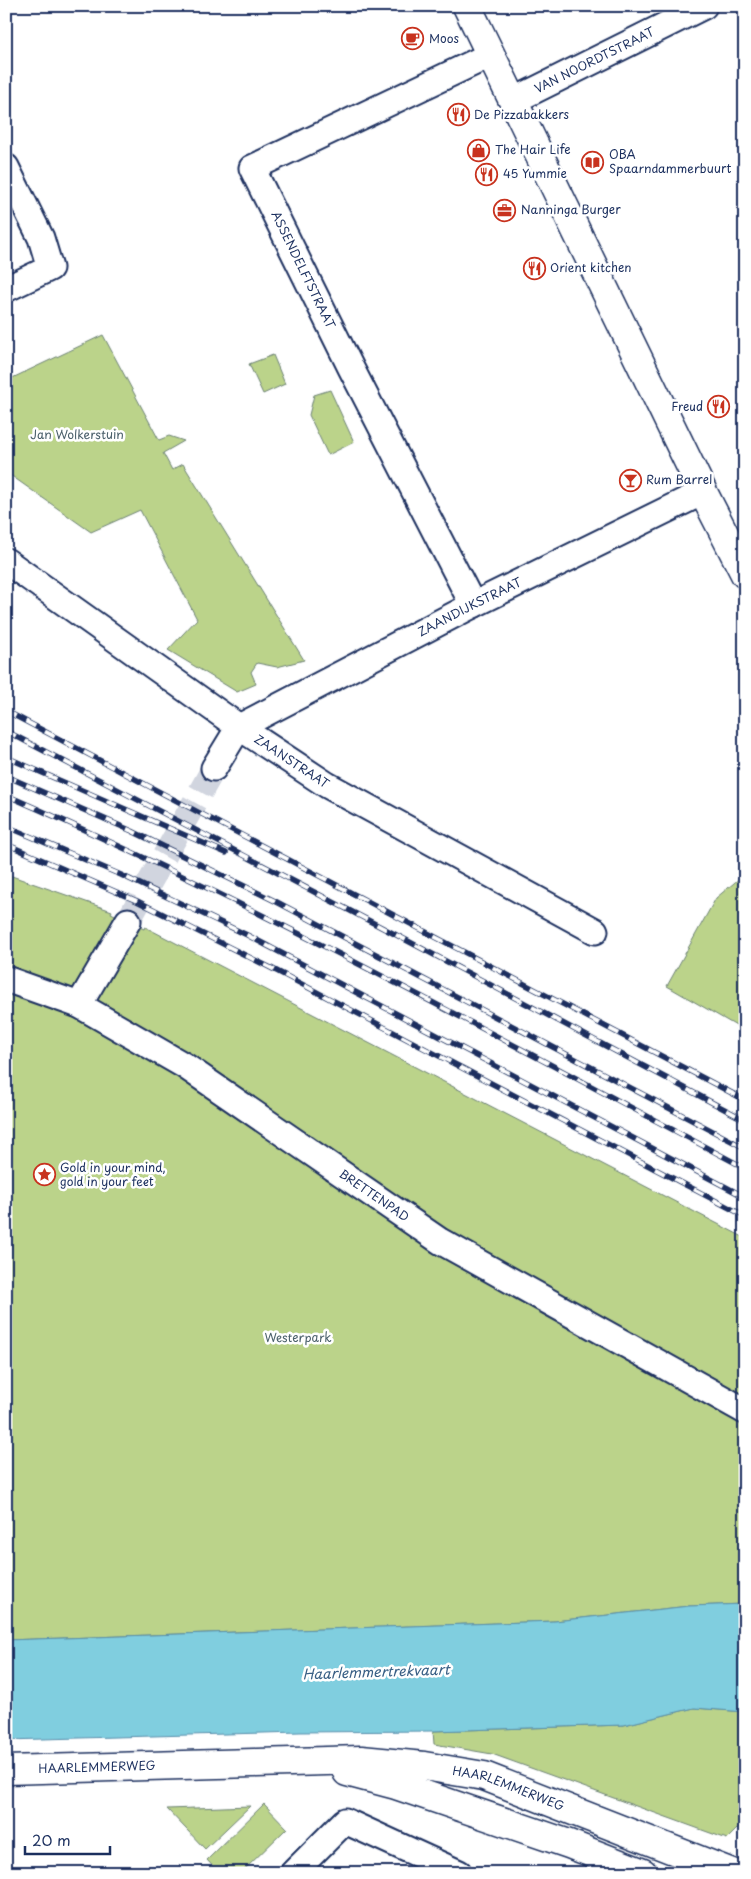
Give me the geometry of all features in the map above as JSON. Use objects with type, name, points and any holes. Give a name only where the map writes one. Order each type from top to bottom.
[{"type":"main road","points":[[467,6],[546,172],[745,574]]},
{"type":"main road","name":"HAARLEMMERWEG","points":[[6,1770],[361,1760],[424,1766],[484,1776],[732,1873]]},
{"type":"main road","name":"HAARLEMMERWEG","points":[[309,1762],[396,1785],[569,1844],[643,1873]]},
{"type":"street","name":"VAN NOORDTSTRAAT","points":[[513,101],[704,6]]},
{"type":"street","name":"ASSENDELFTSTRAAT","points":[[473,605],[351,368],[252,168],[490,55]]},
{"type":"street","points":[[6,167],[41,238],[50,268],[6,290]]},
{"type":"street","name":"ZAANDIJKSTRAAT","points":[[239,727],[473,605],[703,492]]},
{"type":"street","name":"ZAANSTRAAT","points":[[6,561],[239,727],[327,785],[595,931]]},
{"type":"street","points":[[214,768],[239,727]]},
{"type":"street","points":[[80,1005],[128,921]]},
{"type":"street","name":"BRETTENPAD","points":[[6,979],[80,1005],[185,1066],[440,1241],[745,1411]]},
{"type":"street","points":[[293,1873],[344,1821],[458,1873]]},
{"type":"green space","name":"Jan Wolkerstuin","points":[[103,335],[159,440],[169,436],[184,441],[163,453],[172,470],[183,464],[304,660],[277,667],[257,663],[251,672],[256,684],[237,692],[168,650],[197,619],[140,510],[91,532],[6,472],[6,381]]},
{"type":"green space","points":[[273,355],[285,384],[263,394],[249,364]]},
{"type":"green space","points":[[330,390],[354,442],[328,455],[309,415],[314,395]]},
{"type":"green space","name":"Westerpark","points":[[6,874],[112,911],[111,913],[144,929],[145,927],[745,1238],[745,1604],[689,1606],[555,1621],[6,1640]]},
{"type":"green space","points":[[745,877],[745,1031],[667,986],[716,898],[740,878]]},
{"type":"green space","points":[[694,1708],[745,1712],[745,1821],[727,1839],[492,1754],[434,1744],[433,1731],[624,1725]]},
{"type":"green space","points":[[264,1804],[287,1828],[241,1873],[219,1873],[207,1860]]},
{"type":"green space","points":[[250,1806],[205,1849],[167,1809]]},
{"type":"water","name":"Haarlemmertrekvaart","points":[[745,1604],[745,1712],[694,1708],[624,1725],[6,1740],[6,1640],[555,1621],[689,1606]]},
{"type":"tunnel","points":[[128,921],[214,768]]},
{"type":"railway","points":[[6,711],[745,1100]]},
{"type":"railway","points":[[6,731],[745,1120]]},
{"type":"railway","points":[[6,757],[226,853]]},
{"type":"railway","points":[[6,776],[132,831],[275,901],[745,1148]]},
{"type":"railway","points":[[6,795],[100,837],[287,927],[471,1022],[745,1168]]},
{"type":"railway","points":[[6,826],[121,875],[247,935],[745,1197]]},
{"type":"railway","points":[[6,844],[137,901],[269,967],[745,1216]]},
{"type":"place","name":"Moos","points":[[413,39]]},
{"type":"place","name":"De Pizzabakkers","points":[[458,115]]},
{"type":"place","name":"The Hair Life","points":[[479,150]]},
{"type":"place","name":"OBA Spaarndammerbuurt","points":[[593,162]]},
{"type":"place","name":"45 Yummie","points":[[487,174]]},
{"type":"place","name":"Nanninga Burger","points":[[505,210]]},
{"type":"place","name":"Orient kitchen","points":[[534,268]]},
{"type":"place","name":"Freud","points":[[719,407]]},
{"type":"place","name":"Rum Barrel","points":[[630,480]]},
{"type":"place","name":"Gold in your mind, gold in your feet","points":[[44,1175]]}]
